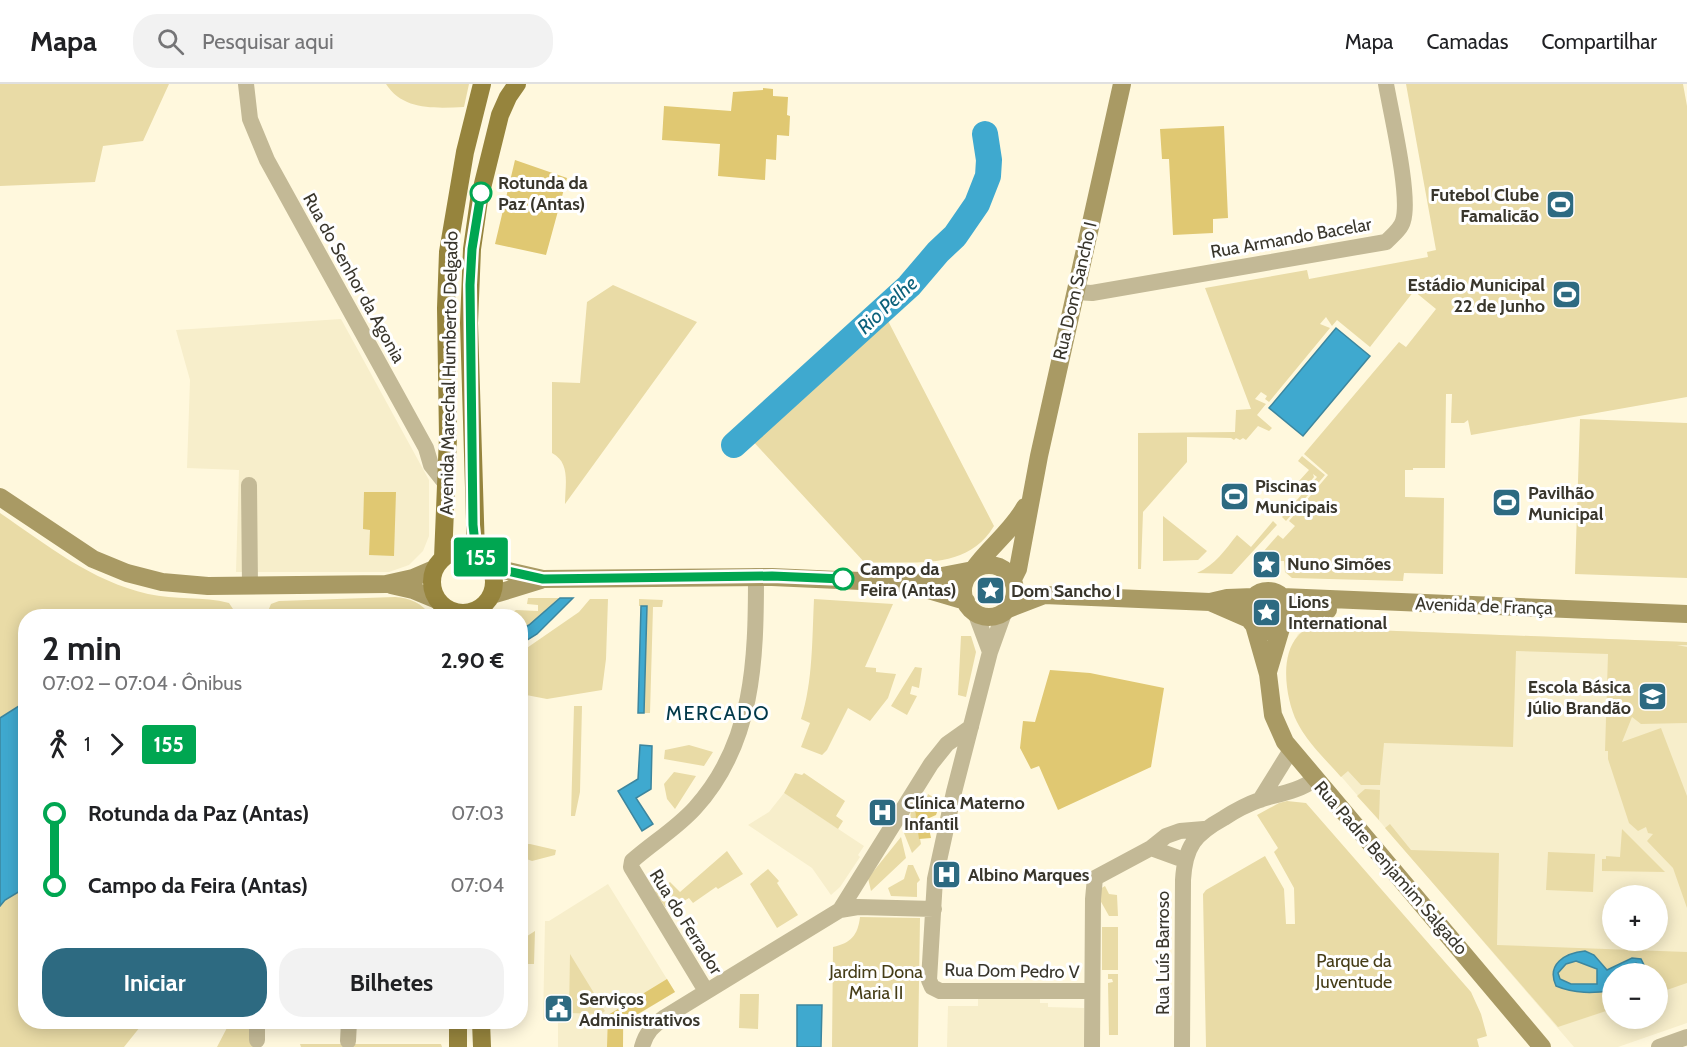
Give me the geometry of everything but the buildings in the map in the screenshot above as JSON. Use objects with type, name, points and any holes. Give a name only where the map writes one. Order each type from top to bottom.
[{"type":"main road","name":"Avenida Marechal Humberto Delgado","points":[[438,563],[446,484],[448,252],[461,172],[482,84]]},
{"type":"main road","name":"Avenida Marechal Humberto Delgado","points":[[476,553],[469,323],[472,249],[479,200],[500,115],[517,84]]},
{"type":"main road","name":"Rua Dom Sancho I","points":[[1013,579],[1018,569],[1030,498],[1122,84]]},
{"type":"main road","points":[[0,497],[69,544],[110,567],[143,578],[184,586],[386,584],[413,578],[459,551],[476,553],[490,567],[494,584],[492,595],[481,609]]},
{"type":"main road","name":"Rua Dom Sancho I","points":[[974,570],[982,557],[1016,523],[1030,498]]},
{"type":"main road","points":[[438,563],[431,581],[446,609]]},
{"type":"main road","points":[[970,607],[963,588],[969,574],[984,565],[996,565],[1006,570],[1013,579],[1044,596]]},
{"type":"main road","points":[[490,567],[543,579],[756,576],[905,583],[974,570]]},
{"type":"main road","points":[[492,595],[543,579]]},
{"type":"main road","points":[[1006,611],[1016,591],[1013,579]]},
{"type":"main road","points":[[905,583],[970,607],[990,617],[1044,596],[1210,602],[1227,598],[1254,597]]},
{"type":"main road","points":[[386,584],[413,590],[446,609]]},
{"type":"main road","points":[[1210,602],[1265,630],[1277,628],[1284,622],[1287,607],[1282,597],[1277,593],[1264,591],[1254,597],[1248,607],[1252,622]]},
{"type":"main road","name":"Avenida de França","points":[[1282,597],[1687,614]]},
{"type":"main road","name":"Avenida de França","points":[[1284,622],[1310,610],[1319,610],[1687,624]]},
{"type":"main road","name":"Rua Padre Benjamim Salgado","points":[[1252,622],[1268,674],[1273,715],[1291,750],[1542,1047]]},
{"type":"main road","name":"Rua Padre Benjamim Salgado","points":[[1268,674],[1284,622]]},
{"type":"main road","points":[[458,1029],[458,1047]]},
{"type":"main road","points":[[481,1029],[482,1047]]},
{"type":"street","name":"Rua do Senhor da Agonia","points":[[246,84],[250,119],[267,160],[426,448],[431,465],[446,484]]},
{"type":"street","name":"Rua Armando Bacelar","points":[[1075,292],[1092,293],[1386,242],[1403,224],[1406,211],[1386,84]]},
{"type":"street","points":[[249,485],[250,586]]},
{"type":"street","name":"Rua do Ferrador","points":[[706,991],[633,873],[632,861],[658,842],[708,793],[723,772],[739,738],[751,681],[756,576]]},
{"type":"street","points":[[970,607],[990,652]]},
{"type":"street","points":[[642,1047],[650,1029],[706,991],[840,910],[867,907],[934,909],[937,870],[954,792],[990,652],[1006,611]]},
{"type":"street","points":[[840,910],[932,764],[947,744],[971,727]]},
{"type":"street","points":[[1260,800],[1291,750]]},
{"type":"street","name":"Rua Luís Barroso","points":[[1182,1047],[1181,943],[1184,860],[1191,844],[1204,829],[1243,807],[1292,790],[1315,779]]},
{"type":"street","name":"Rua Luís Barroso","points":[[1092,991],[1095,878],[1151,848],[1166,836],[1180,831],[1204,829]]},
{"type":"street","points":[[1151,848],[1184,860]]},
{"type":"street","name":"Rua Dom Pedro V","points":[[934,909],[931,919],[929,980],[932,987],[945,991],[1092,991]]},
{"type":"street","points":[[1092,991],[1092,1047]]},
{"type":"street","points":[[257,1029],[257,1040]]},
{"type":"street","points":[[348,1041],[349,1029]]},
{"type":"street","points":[[1659,1047],[1687,1037]]},
{"type":"shaded area","points":[[341,319],[429,480],[429,536],[423,551],[409,565],[389,572],[236,572],[239,470],[187,468],[190,380],[176,330]]},
{"type":"shaded area","points":[[1319,628],[1687,642],[1687,1023],[1618,1047],[1574,1047],[1302,731],[1291,706],[1288,687],[1289,653],[1298,634]]},
{"type":"shaded area","points":[[784,793],[864,846],[858,855],[860,857],[840,887],[831,895],[812,868],[748,825],[769,812]]},
{"type":"shaded area","points":[[608,884],[675,992],[624,1023],[623,1047],[558,1047],[558,1021],[543,1020],[545,921],[549,921]]},
{"type":"shaded area","points":[[978,998],[1040,998],[1040,1003],[1048,1003],[1048,1007],[1084,1008],[1084,1047],[947,1047],[948,1006],[978,1006]]},
{"type":"green space","points":[[0,84],[169,84],[143,141],[103,146],[95,182],[0,186]]},
{"type":"green space","points":[[386,84],[469,84],[464,107],[442,108],[421,106],[401,99]]},
{"type":"green space","name":"Estádio Municipal 22 de Junho","points":[[1406,84],[1683,84],[1687,106],[1687,397],[1471,435],[1468,420],[1464,423],[1451,423],[1452,394],[1446,394],[1445,468],[1405,470],[1405,497],[1444,498],[1443,574],[1404,573],[1403,581],[1292,578],[1285,572],[1284,561],[1278,561],[1278,572],[1255,572],[1256,560],[1278,535],[1283,539],[1295,526],[1289,521],[1328,475],[1304,454],[1399,342],[1406,347],[1436,309],[1414,291],[1370,347],[1337,320],[1332,326],[1326,317],[1320,324],[1330,328],[1269,402],[1265,399],[1267,396],[1261,392],[1255,399],[1266,404],[1257,415],[1272,428],[1269,431],[1258,426],[1246,440],[1243,438],[1234,440],[1231,438],[1187,437],[1187,462],[1143,512],[1141,569],[1138,569],[1138,433],[1235,432],[1236,410],[1251,409],[1205,288],[1307,270],[1309,279],[1428,257],[1427,252],[1436,250]]},
{"type":"green space","points":[[613,285],[697,322],[565,504],[566,475],[562,463],[552,453],[552,382],[580,383],[587,302]]},
{"type":"green space","points":[[886,317],[994,526],[982,541],[952,558],[936,561],[865,563],[750,438]]},
{"type":"green space","points":[[1580,419],[1687,423],[1687,578],[1575,574]]},
{"type":"green space","points":[[1302,456],[1325,475],[1286,521],[1282,517],[1317,477],[1313,474],[1314,477],[1306,487],[1299,481],[1309,470],[1298,461]]},
{"type":"green space","points":[[0,513],[70,561],[107,580],[148,594],[229,603],[233,609],[18,609],[18,1029],[138,1029],[124,1047],[0,1047]]},
{"type":"green space","points":[[1163,516],[1207,551],[1198,560],[1163,561]]},
{"type":"green space","points":[[1273,521],[1277,525],[1232,574],[1197,573],[1224,552],[1237,535],[1251,547]]},
{"type":"green space","points":[[395,597],[415,602],[425,609],[269,609],[271,604],[279,601]]},
{"type":"green space","points":[[528,598],[560,598],[528,626],[528,611],[538,611],[538,605],[527,604]]},
{"type":"green space","points":[[590,599],[608,599],[606,659],[602,690],[547,699],[528,695],[528,647],[579,612]]},
{"type":"green space","points":[[639,599],[663,600],[662,607],[653,607],[650,713],[644,713],[647,606],[639,606]]},
{"type":"green space","points":[[814,599],[893,604],[865,667],[876,668],[876,672],[896,674],[888,698],[870,721],[848,708],[827,750],[822,755],[801,747],[810,723],[801,719],[810,675]]},
{"type":"green space","points":[[1263,602],[1271,602],[1277,608],[1277,616],[1271,622],[1263,622],[1257,616],[1257,608]]},
{"type":"green space","points":[[1319,628],[1687,642],[1687,645],[1677,645],[1687,647],[1687,723],[1641,724],[1632,717],[1622,742],[1661,728],[1687,796],[1687,908],[1673,868],[1647,841],[1653,834],[1648,833],[1646,827],[1638,831],[1629,823],[1608,759],[1608,751],[1605,751],[1608,654],[1516,651],[1513,747],[1384,743],[1380,785],[1361,785],[1348,771],[1341,777],[1317,751],[1297,722],[1290,702],[1286,678],[1288,655],[1302,632]]},
{"type":"green space","points":[[961,636],[971,636],[976,652],[966,697],[958,695]]},
{"type":"green space","points":[[915,667],[922,668],[919,688],[912,686],[910,694],[917,696],[907,715],[891,706]]},
{"type":"green space","points":[[574,706],[582,706],[580,792],[575,816],[571,816]]},
{"type":"green space","points":[[689,745],[713,752],[704,766],[664,759],[665,750]]},
{"type":"green space","points":[[674,772],[696,776],[675,809],[667,799],[664,784]]},
{"type":"green space","points":[[795,773],[802,775],[804,773],[845,801],[836,816],[843,821],[838,829],[784,793]]},
{"type":"green space","points":[[1365,789],[1380,790],[1379,820],[1357,796]]},
{"type":"green space","points":[[928,794],[933,797],[927,804],[915,811],[921,844],[912,853],[904,833],[910,824],[911,805],[925,803]]},
{"type":"green space","name":"Parque da Juventude","points":[[1287,801],[1306,803],[1471,992],[1481,1014],[1487,1036],[1477,1039],[1479,1047],[1206,1047],[1203,894],[1206,890],[1265,856],[1284,889],[1286,924],[1295,924],[1294,888],[1274,852],[1278,848],[1257,815]]},
{"type":"green space","points":[[1390,824],[1411,850],[1499,853],[1497,945],[1602,949],[1602,951],[1687,952],[1687,983],[1668,990],[1668,963],[1602,963],[1602,1012],[1558,1027],[1385,828]]},
{"type":"green space","points":[[1622,829],[1665,872],[1602,871],[1602,859],[1606,859],[1606,856],[1620,857]]},
{"type":"green space","points":[[901,837],[906,858],[871,891],[868,878]]},
{"type":"green space","points":[[528,844],[556,850],[555,855],[532,861],[528,860]]},
{"type":"green space","points":[[727,851],[743,874],[718,889],[716,887],[693,903],[689,898],[679,904],[683,913],[676,917],[669,907],[665,907],[655,892],[670,882],[680,892]]},
{"type":"green space","points":[[1548,852],[1595,854],[1593,892],[1546,890]]},
{"type":"green space","points":[[908,865],[913,865],[920,880],[917,883],[917,897],[891,896],[888,888],[904,879]]},
{"type":"green space","points":[[768,869],[779,881],[777,883],[798,915],[777,928],[750,884]]},
{"type":"green space","points":[[1105,886],[1109,894],[1117,895],[1118,916],[1109,916],[1100,900],[1100,889]]},
{"type":"green space","name":"Jardim Dona Maria II","points":[[860,917],[920,918],[918,1047],[832,1047],[833,947],[845,943],[852,937]]},
{"type":"green space","points":[[1102,927],[1118,927],[1118,970],[1102,970]]},
{"type":"green space","points":[[535,931],[534,964],[528,964],[528,936]]},
{"type":"green space","points":[[570,954],[605,1011],[601,1014],[569,1013]]},
{"type":"green space","points":[[1108,974],[1118,974],[1118,1035],[1109,1035],[1108,983],[1113,982],[1112,979],[1108,979]]},
{"type":"green space","points":[[740,994],[759,994],[758,1029],[739,1028]]},
{"type":"green space","points":[[226,1029],[253,1029],[257,1047],[217,1047]]},
{"type":"green space","points":[[300,1044],[441,1044],[442,1047],[301,1047]]},
{"type":"water","points":[[1336,328],[1370,356],[1303,436],[1269,408]]},
{"type":"water","points":[[560,598],[573,598],[537,634],[528,640],[529,625]]},
{"type":"water","points":[[641,606],[647,606],[644,713],[638,713]]},
{"type":"water","points":[[18,706],[18,892],[0,906],[0,718]]},
{"type":"water","points":[[640,745],[652,746],[651,789],[636,798],[653,824],[642,831],[618,791],[638,779]]},
{"type":"water","points":[[1585,951],[1594,955],[1602,964],[1602,992],[1584,992],[1556,986],[1554,972],[1556,966],[1564,957]],"holes":[[[1576,961],[1597,969],[1597,984],[1571,984],[1560,979],[1558,973],[1566,964]]]},
{"type":"water","points":[[1632,958],[1641,959],[1643,963],[1622,963]]},
{"type":"water","points":[[797,1005],[822,1005],[821,1047],[797,1047]]},
{"type":"waterway","name":"Rio Pelhe","points":[[734,445],[909,286],[955,236],[977,204],[988,176],[989,160],[985,134]]},
{"type":"bus line","name":"155","points":[[481,193],[472,249],[469,304],[473,525],[476,553],[490,567],[543,579],[772,576],[843,579]]},
{"type":"place","name":"Rotunda da Paz (Antas)","points":[[481,193]]},
{"type":"place","name":"Futebol Clube Famalicão","points":[[1560,205]]},
{"type":"place","name":"Estádio Municipal 22 de Junho","points":[[1566,295]]},
{"type":"place","name":"Piscinas Municipais","points":[[1234,496]]},
{"type":"place","name":"Pavilhão Municipal","points":[[1507,503]]},
{"type":"place","name":"Nuno Simões","points":[[1266,564]]},
{"type":"place","name":"Campo da Feira (Antas)","points":[[843,579]]},
{"type":"place","name":"Dom Sancho I","points":[[990,591]]},
{"type":"place","name":"Lions International","points":[[1267,612]]},
{"type":"place","name":"Escola Básica Júlio Brandão","points":[[1652,697]]},
{"type":"place","name":"Clínica Materno Infantil","points":[[883,813]]},
{"type":"place","name":"Albino Marques","points":[[947,875]]},
{"type":"place","name":"Serviços Administrativos","points":[[558,1009]]},
{"type":"district","name":"MERCADO","points":[[718,713]]}]
